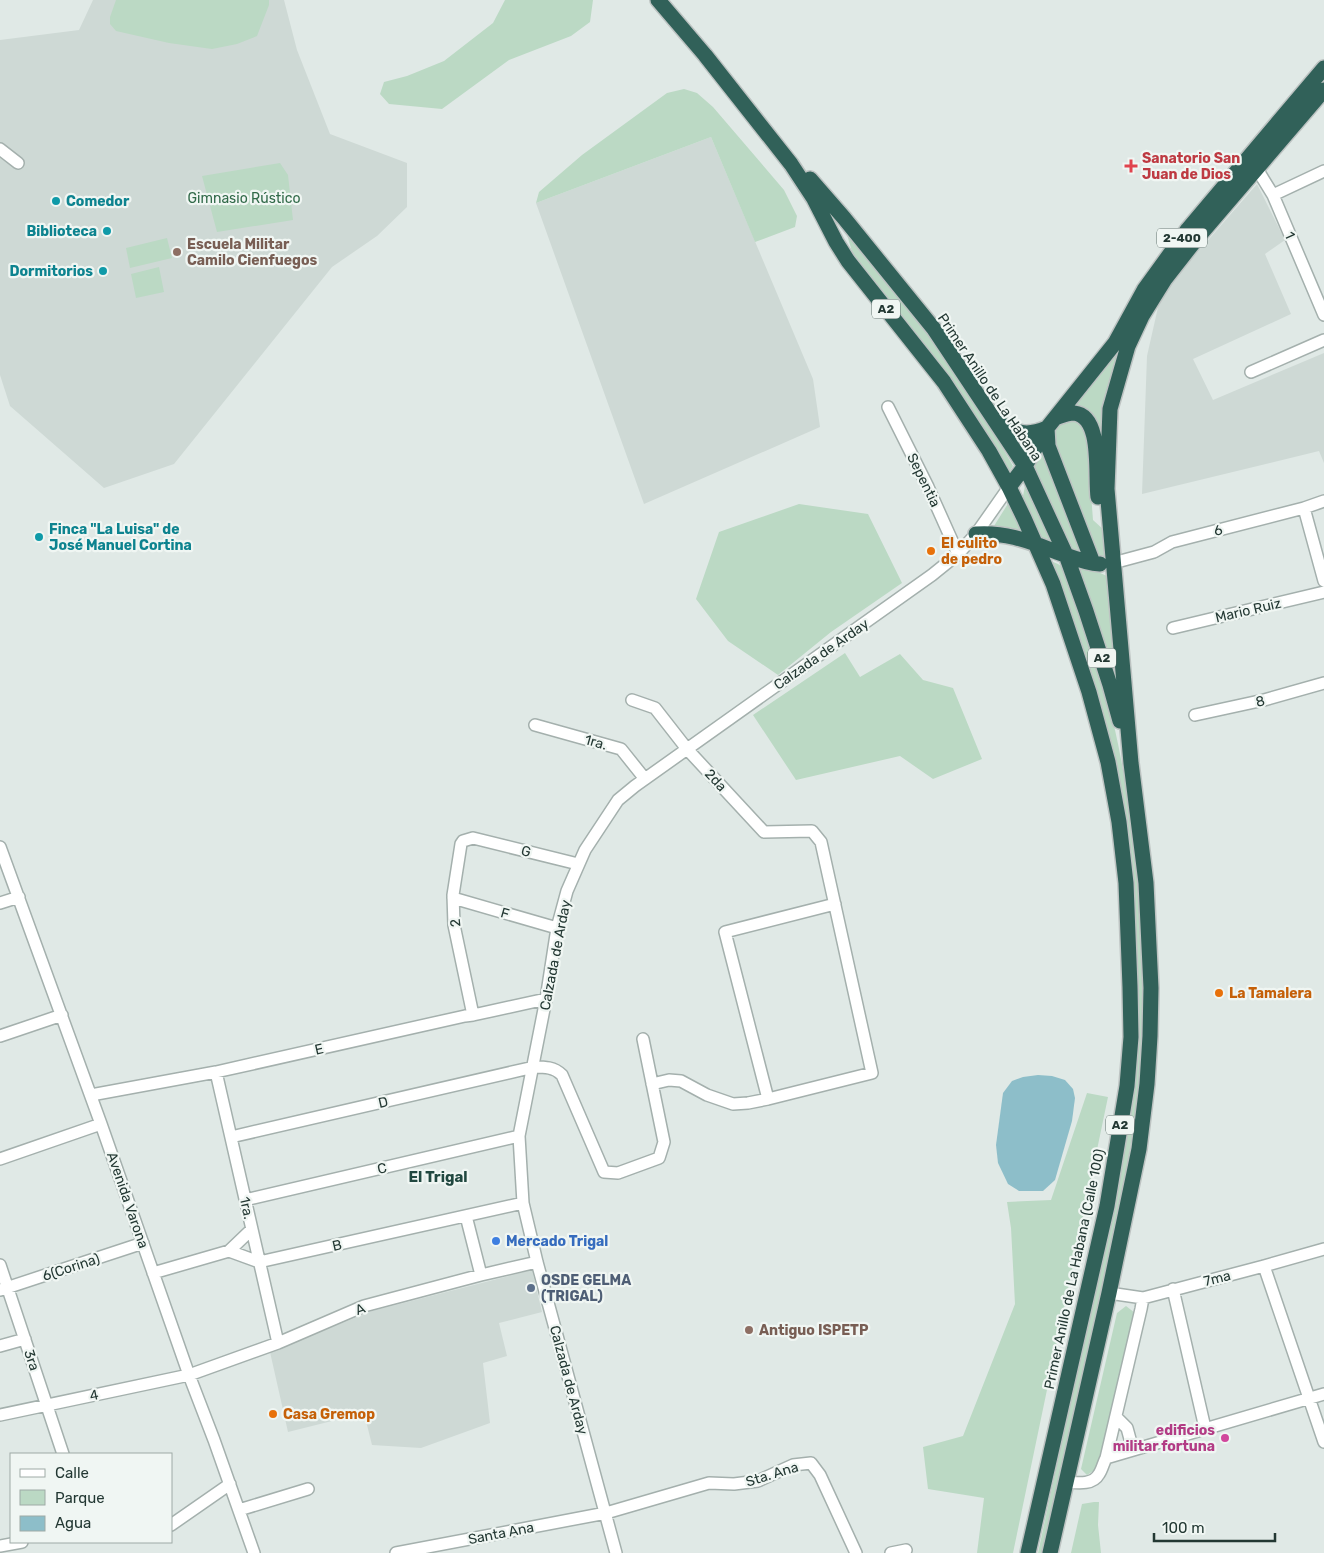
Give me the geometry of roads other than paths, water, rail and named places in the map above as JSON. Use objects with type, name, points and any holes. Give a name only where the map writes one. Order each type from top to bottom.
[{"type":"highway","name":"Primer Anillo de La Habana","points":[[658,0],[705,55],[791,164],[806,185],[848,261],[944,382],[1009,487]]},
{"type":"highway","name":"2-400","points":[[1131,763],[1106,489],[1110,409],[1128,346],[1142,316],[1165,279],[1324,68]]},
{"type":"highway","name":"2-400","points":[[1024,518],[1019,498],[1025,466],[1051,423],[1115,343],[1144,290],[1159,268],[1188,229],[1324,90]]},
{"type":"highway","name":"Primer Anillo de La Habana","points":[[765,130],[844,218],[934,329],[1025,466],[1066,555],[1086,611],[1110,685],[1131,763]]},
{"type":"highway","points":[[826,222],[844,218]]},
{"type":"highway","points":[[994,420],[1014,431],[1025,434],[1039,431],[1067,414],[1075,414],[1086,420],[1095,437],[1099,504],[1110,528]]},
{"type":"highway","points":[[1051,423],[1048,446],[1093,564]]},
{"type":"highway","points":[[1009,487],[1025,466]]},
{"type":"highway","name":"A2","points":[[1009,487],[1036,544]]},
{"type":"highway","points":[[976,534],[1000,534],[1036,544],[1093,564],[1107,565],[1113,563]]},
{"type":"highway","name":"Primer Anillo de La Habana (Calle 100)","points":[[1028,1553],[1107,1206],[1126,1086],[1131,1037],[1126,883],[1119,822],[1108,762],[1090,692],[1053,584],[1036,544]]},
{"type":"highway","name":"A2","points":[[1050,1553],[1109,1293],[1139,1149],[1147,1084],[1151,988],[1146,882],[1131,763]]},
{"type":"street","points":[[0,149],[18,163]]},
{"type":"street","name":"1","points":[[1251,165],[1273,195],[1324,315]]},
{"type":"street","points":[[1273,195],[1324,171]]},
{"type":"street","points":[[1252,372],[1324,340]]},
{"type":"street","name":"Sepentia","points":[[888,407],[928,487],[958,554]]},
{"type":"street","name":"Calzada de Arday","points":[[616,1553],[537,1262],[523,1203],[519,1136],[534,1067],[557,928],[567,891],[585,850],[618,800],[958,554],[976,534],[1009,487]]},
{"type":"street","name":"6","points":[[1113,563],[1154,552],[1172,542],[1304,508],[1324,501]]},
{"type":"street","points":[[1304,508],[1324,581]]},
{"type":"street","name":"Mario Ruiz","points":[[1173,628],[1324,592]]},
{"type":"street","name":"8","points":[[1195,715],[1264,700],[1324,683]]},
{"type":"street","name":"2da","points":[[632,700],[655,708],[687,749],[764,832],[812,831],[822,842],[835,904]]},
{"type":"street","name":"1ra.","points":[[535,725],[621,749],[645,779]]},
{"type":"street","name":"G","points":[[473,838],[578,864]]},
{"type":"street","name":"2","points":[[473,838],[463,841],[461,844],[453,898],[454,925],[473,1015]]},
{"type":"street","name":"Avenida Varona","points":[[0,846],[102,1124],[153,1273],[254,1553]]},
{"type":"street","points":[[0,903],[18,897]]},
{"type":"street","name":"F","points":[[453,898],[557,928]]},
{"type":"street","points":[[652,1084],[669,1080],[681,1080],[707,1095],[732,1104],[768,1100],[872,1073],[835,904],[725,932],[768,1100]]},
{"type":"street","name":"E","points":[[90,1094],[216,1072],[465,1016],[546,1000]]},
{"type":"street","points":[[0,1036],[62,1015]]},
{"type":"street","points":[[534,1067],[550,1068],[562,1076],[604,1172],[618,1173],[659,1158],[664,1142],[643,1039]]},
{"type":"street","name":"D","points":[[231,1137],[534,1067]]},
{"type":"street","name":"1ra.","points":[[216,1072],[278,1343]]},
{"type":"street","points":[[0,1159],[102,1124]]},
{"type":"street","name":"C","points":[[245,1200],[519,1136]]},
{"type":"street","name":"B","points":[[259,1262],[523,1203]]},
{"type":"street","points":[[466,1216],[481,1275]]},
{"type":"street","points":[[153,1273],[229,1251],[252,1230]]},
{"type":"street","name":"6(Corina)","points":[[4,1289],[143,1243]]},
{"type":"street","name":"7ma","points":[[1109,1293],[1143,1298],[1324,1249]]},
{"type":"street","points":[[229,1251],[259,1262]]},
{"type":"street","name":"A","points":[[189,1374],[278,1343],[364,1306],[537,1262]]},
{"type":"street","name":"3ra","points":[[0,1265],[4,1289],[25,1339],[64,1453]]},
{"type":"street","points":[[1264,1266],[1324,1442]]},
{"type":"street","points":[[1173,1289],[1205,1428]]},
{"type":"street","points":[[1067,1482],[1080,1483],[1095,1479],[1106,1458],[1143,1298]]},
{"type":"street","points":[[0,1346],[25,1339]]},
{"type":"street","name":"4","points":[[0,1415],[189,1374]]},
{"type":"street","points":[[1106,1458],[1324,1394]]},
{"type":"street","points":[[1116,1417],[1127,1428],[1133,1450]]},
{"type":"street","name":"Sta. Ana","points":[[606,1513],[709,1484],[734,1484],[758,1481],[793,1465],[811,1463],[820,1475],[856,1553]]},
{"type":"street","points":[[172,1524],[230,1484]]},
{"type":"street","points":[[239,1510],[308,1489]]},
{"type":"street","name":"Santa Ana","points":[[396,1553],[606,1513]]},
{"type":"street","points":[[0,1546],[16,1543]]},
{"type":"street","points":[[891,1553],[906,1550]]},
{"type":"water","points":[[1038,1075],[1052,1076],[1065,1080],[1073,1089],[1075,1098],[1072,1121],[1055,1180],[1043,1191],[1019,1191],[1008,1184],[998,1163],[996,1145],[1003,1093],[1012,1081]]},
{"type":"place","name":"Sanatorio San Juan de Dios","points":[[1131,166]]},
{"type":"place","name":"Comedor","points":[[56,201]]},
{"type":"place","name":"Biblioteca","points":[[107,231]]},
{"type":"place","name":"Escuela Militar Camilo Cienfuegos","points":[[177,252]]},
{"type":"place","name":"Dormitorios","points":[[103,271]]},
{"type":"place","name":"Finca \"La Luisa\" de José Manuel Cortina","points":[[39,537]]},
{"type":"place","name":"El culito de pedro","points":[[931,551]]},
{"type":"place","name":"La Tamalera","points":[[1219,993]]},
{"type":"place","name":"Mercado Trigal","points":[[496,1241]]},
{"type":"place","name":"OSDE GELMA (TRIGAL)","points":[[531,1288]]},
{"type":"place","name":"Antiguo ISPETP","points":[[749,1330]]},
{"type":"place","name":"Casa Gremop","points":[[273,1414]]},
{"type":"place","name":"edificios militar fortuna","points":[[1225,1438]]},
{"type":"district","name":"El Trigal","points":[[438,1177]]},
{"type":"park label","name":"Gimnasio Rústico","points":[[244,198]]}]
